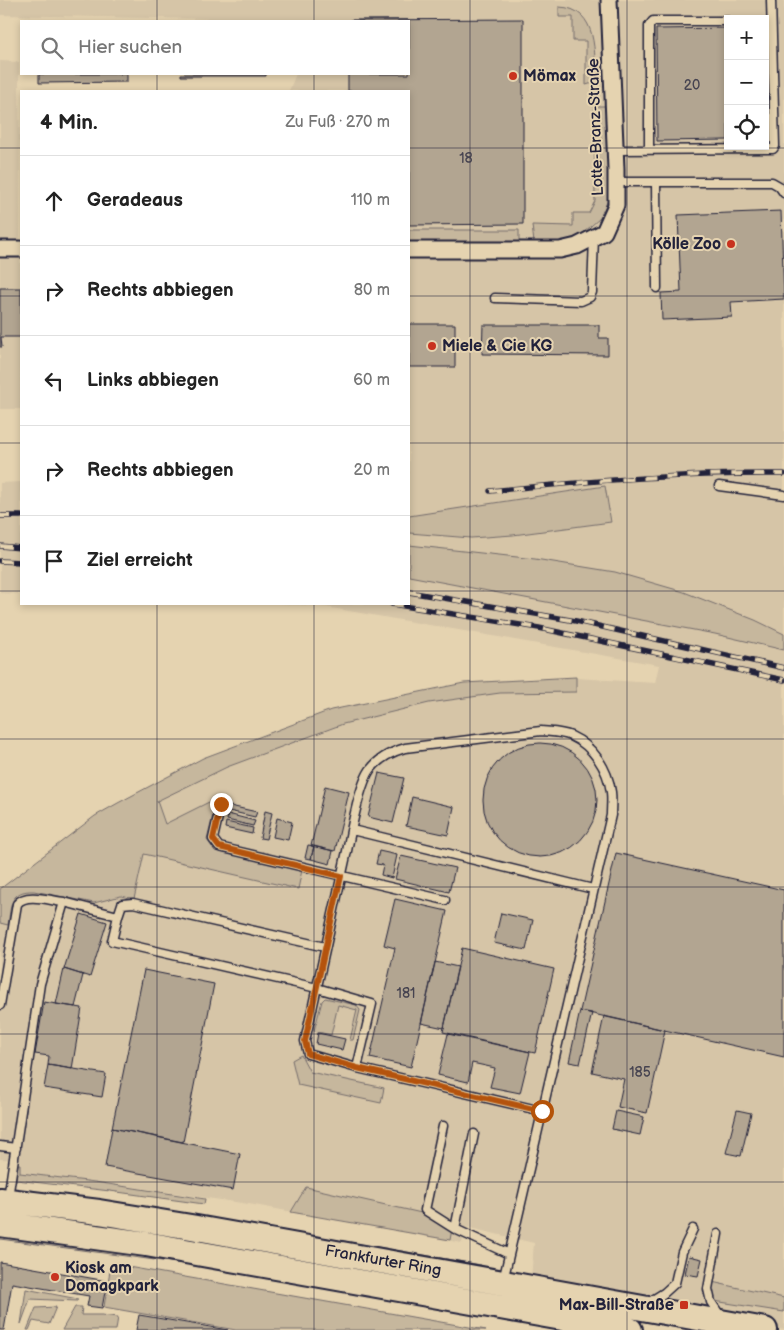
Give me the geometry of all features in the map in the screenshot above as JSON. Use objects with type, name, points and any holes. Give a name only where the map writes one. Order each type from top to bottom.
[{"type":"main road","name":"Frankfurter Ring","points":[[4,1200],[99,1212],[192,1227],[765,1330]]},
{"type":"main road","name":"Frankfurter Ring","points":[[0,1224],[146,1244],[630,1330]]},
{"type":"street","name":"Lotte-Branz-Straße","points":[[410,250],[560,250],[577,246],[604,232],[616,205],[616,150],[609,0]]},
{"type":"street","points":[[0,249],[20,249]]},
{"type":"lane","points":[[616,150],[773,149],[775,146],[769,20],[771,0]]},
{"type":"lane","points":[[649,150],[649,26],[653,21],[724,20]]},
{"type":"lane","points":[[616,182],[772,182],[779,186],[784,193]]},
{"type":"lane","points":[[656,182],[657,288]]},
{"type":"lane","points":[[495,298],[581,301],[590,297],[592,292],[594,237]]},
{"type":"lane","points":[[718,486],[784,495]]},
{"type":"lane","points":[[503,1283],[509,1254],[542,1111],[592,890],[611,816],[609,786],[606,773],[596,756],[587,746],[571,736],[556,732],[531,732],[405,748],[392,752],[370,770],[365,780],[316,988],[305,1041],[308,1054],[357,1068],[542,1111]]},
{"type":"lane","points":[[221,804],[213,839],[219,847],[446,900]]},
{"type":"lane","points":[[352,830],[592,890]]},
{"type":"lane","points":[[0,1005],[19,901],[29,898],[64,902],[118,916]]},
{"type":"lane","points":[[4,1200],[16,1148],[40,984],[64,902]]},
{"type":"lane","points":[[325,947],[133,903],[122,904],[112,941],[316,988],[372,1004],[357,1068]]},
{"type":"lane","points":[[443,1126],[425,1210],[455,1229],[509,1254]]},
{"type":"lane","points":[[455,1229],[474,1134]]},
{"type":"lane","points":[[0,1146],[16,1148]]},
{"type":"lane","points":[[640,1308],[664,1293],[675,1283],[682,1252],[693,1229]]},
{"type":"lane","points":[[718,1234],[708,1289],[711,1302],[724,1323]]},
{"type":"shaded area","points":[[0,0],[784,0],[784,1330],[531,1279],[534,1243],[466,1227],[462,1243],[249,1204],[19,1173],[20,1160],[0,1159],[0,890],[159,784],[465,683],[576,678],[655,683],[659,665],[320,606],[300,605],[410,605],[410,533],[471,538],[513,535],[612,522],[605,486],[410,516],[410,90],[289,90],[296,75],[410,75],[410,20],[264,20],[0,15]]},
{"type":"shaded area","points":[[559,7],[572,9],[581,15],[588,24],[594,47],[596,82],[586,85],[586,41],[573,41],[573,17],[559,17]]},
{"type":"shaded area","points":[[0,61],[19,62],[20,409],[0,409]]},
{"type":"shaded area","points":[[594,106],[607,106],[610,195],[600,218],[582,234],[564,242],[534,243],[532,225],[573,226],[573,213],[589,213],[595,201]]},
{"type":"shaded area","points":[[410,230],[519,230],[519,243],[410,243]]},
{"type":"shaded area","points":[[20,482],[20,594],[0,593],[0,483]]},
{"type":"shaded area","points":[[605,486],[611,522],[513,535],[471,538],[410,533],[410,516]]},
{"type":"shaded area","points":[[410,545],[535,559],[615,572],[684,592],[755,620],[784,634],[784,650],[715,634],[410,576]]},
{"type":"shaded area","points":[[576,677],[576,692],[500,693],[429,703],[343,724],[227,767],[157,801],[165,824],[217,798],[207,840],[215,851],[302,870],[298,889],[144,854],[134,899],[121,896],[94,903],[26,891],[20,893],[13,900],[8,925],[0,923],[0,889],[95,816],[203,758],[331,710],[464,683]]},
{"type":"shaded area","points":[[325,998],[356,1005],[360,1010],[353,1040],[350,1040],[357,1010],[338,1005],[331,1035],[314,1031],[322,1001]]},
{"type":"shaded area","points":[[301,1055],[310,1072],[384,1088],[381,1103],[298,1085],[292,1060]]},
{"type":"shaded area","points":[[18,1164],[20,1164],[20,1173],[95,1182],[205,1199],[204,1204],[16,1180]]},
{"type":"shaded area","points":[[306,1187],[426,1214],[452,1229],[450,1240],[291,1212]]},
{"type":"shaded area","points":[[21,1191],[183,1213],[481,1265],[472,1268]]},
{"type":"shaded area","points":[[0,1236],[150,1254],[579,1330],[556,1330],[199,1266],[0,1239]]},
{"type":"shaded area","points":[[111,1264],[486,1330],[236,1330],[104,1307]]},
{"type":"shaded area","points":[[712,1282],[784,1298],[784,1312],[714,1301]]},
{"type":"shaded area","points":[[26,1289],[78,1299],[77,1301],[30,1299],[21,1324]]},
{"type":"shaded area","points":[[56,1307],[49,1324],[33,1321],[29,1330],[27,1330],[36,1308]]},
{"type":"shaded area","points":[[75,1307],[82,1307],[81,1315],[118,1317],[116,1330],[62,1330]]},
{"type":"building","points":[[523,19],[523,224],[410,225],[410,90],[348,90],[348,75],[410,75],[410,20],[350,20]]},
{"type":"building","points":[[724,28],[724,140],[657,141],[656,29]]},
{"type":"building","points":[[39,75],[127,75],[127,82],[39,83]]},
{"type":"building","points":[[181,75],[266,75],[266,76]]},
{"type":"building","name":"Kölle Zoo","points":[[781,211],[784,299],[731,302],[732,317],[662,320],[661,293],[681,292],[678,215]]},
{"type":"building","points":[[0,288],[20,288],[20,337],[1,337],[2,347],[0,347]]},
{"type":"building","name":"Miele & Cie KG","points":[[410,324],[455,324],[455,367],[410,367]]},
{"type":"building","points":[[483,325],[599,325],[599,338],[608,338],[608,355],[482,354]]},
{"type":"building","points":[[540,743],[562,747],[572,752],[588,768],[593,778],[597,800],[593,822],[588,832],[572,848],[562,853],[540,857],[518,853],[508,848],[492,832],[487,822],[483,800],[487,778],[492,768],[508,752],[518,747]]},
{"type":"building","points":[[379,773],[404,778],[393,823],[368,817]]},
{"type":"building","points":[[325,786],[349,792],[335,851],[311,846]]},
{"type":"building","points":[[412,797],[454,807],[448,835],[406,826]]},
{"type":"building","points":[[230,806],[257,812],[255,817],[229,811]]},
{"type":"building","points":[[265,811],[272,813],[266,839],[260,838]]},
{"type":"building","points":[[228,814],[255,821],[253,826],[227,820]]},
{"type":"building","points":[[277,818],[292,822],[288,840],[273,837]]},
{"type":"building","points":[[226,822],[253,828],[252,834],[225,828]]},
{"type":"building","points":[[308,845],[314,846],[311,859],[305,858]]},
{"type":"building","points":[[314,846],[333,851],[330,864],[311,859]]},
{"type":"building","points":[[379,851],[397,855],[392,878],[381,875],[383,865],[376,864]]},
{"type":"building","points":[[616,853],[784,890],[784,1057],[580,1011]]},
{"type":"building","points":[[401,856],[455,868],[449,892],[395,879]]},
{"type":"building","points":[[395,899],[447,911],[411,1067],[370,1058],[395,948],[384,945]]},
{"type":"building","points":[[501,913],[533,920],[526,950],[494,943]]},
{"type":"building","points":[[81,914],[107,922],[90,977],[64,969]]},
{"type":"building","points":[[462,948],[554,969],[535,1053],[443,1032]]},
{"type":"building","points":[[435,962],[458,967],[444,1028],[421,1023]]},
{"type":"building","points":[[64,969],[83,975],[75,1007],[56,1004]]},
{"type":"building","points":[[144,970],[214,984],[183,1142],[112,1128]]},
{"type":"building","points":[[44,1002],[82,1008],[72,1069],[48,1065],[49,1056],[35,1054]]},
{"type":"building","points":[[580,1011],[592,1013],[580,1064],[569,1062]]},
{"type":"building","points":[[604,1016],[665,1030],[647,1113],[618,1107],[624,1079],[592,1072]]},
{"type":"building","points":[[318,1033],[345,1039],[342,1050],[316,1044]]},
{"type":"building","points":[[448,1034],[530,1052],[520,1093],[490,1087],[495,1068],[472,1063],[468,1082],[438,1075]]},
{"type":"building","points":[[48,1065],[106,1074],[102,1097],[44,1088]]},
{"type":"building","points":[[737,1110],[751,1113],[741,1156],[726,1153]]},
{"type":"building","points":[[616,1111],[644,1117],[640,1135],[612,1129]]},
{"type":"building","points":[[112,1128],[240,1154],[233,1190],[105,1167]]},
{"type":"building","points":[[689,1256],[702,1259],[698,1276],[685,1274]]},
{"type":"building","points":[[0,1262],[107,1281],[102,1308],[87,1306],[89,1296],[12,1283],[4,1330],[0,1330]]},
{"type":"building","points":[[139,1315],[228,1330],[136,1330]]},
{"type":"railway","points":[[490,491],[637,478],[784,474]]},
{"type":"railway","points":[[0,516],[20,516]]},
{"type":"railway","points":[[0,546],[20,548]]},
{"type":"railway","points":[[0,561],[20,562]]},
{"type":"railway","points":[[410,592],[576,621],[784,668]]},
{"type":"railway","points":[[398,605],[539,628],[784,680]]},
{"type":"place","name":"Mömax","points":[[513,76]]},
{"type":"place","name":"Kölle Zoo","points":[[731,244]]},
{"type":"place","name":"Miele & Cie KG","points":[[432,346]]},
{"type":"place","name":"Kiosk am Domagkpark","points":[[55,1277]]},
{"type":"place","name":"Max-Bill-Straße","points":[[684,1305]]},
{"type":"route","points":[[221,804],[213,839],[219,847],[341,876],[305,1041],[308,1054],[357,1068],[542,1111]]}]
